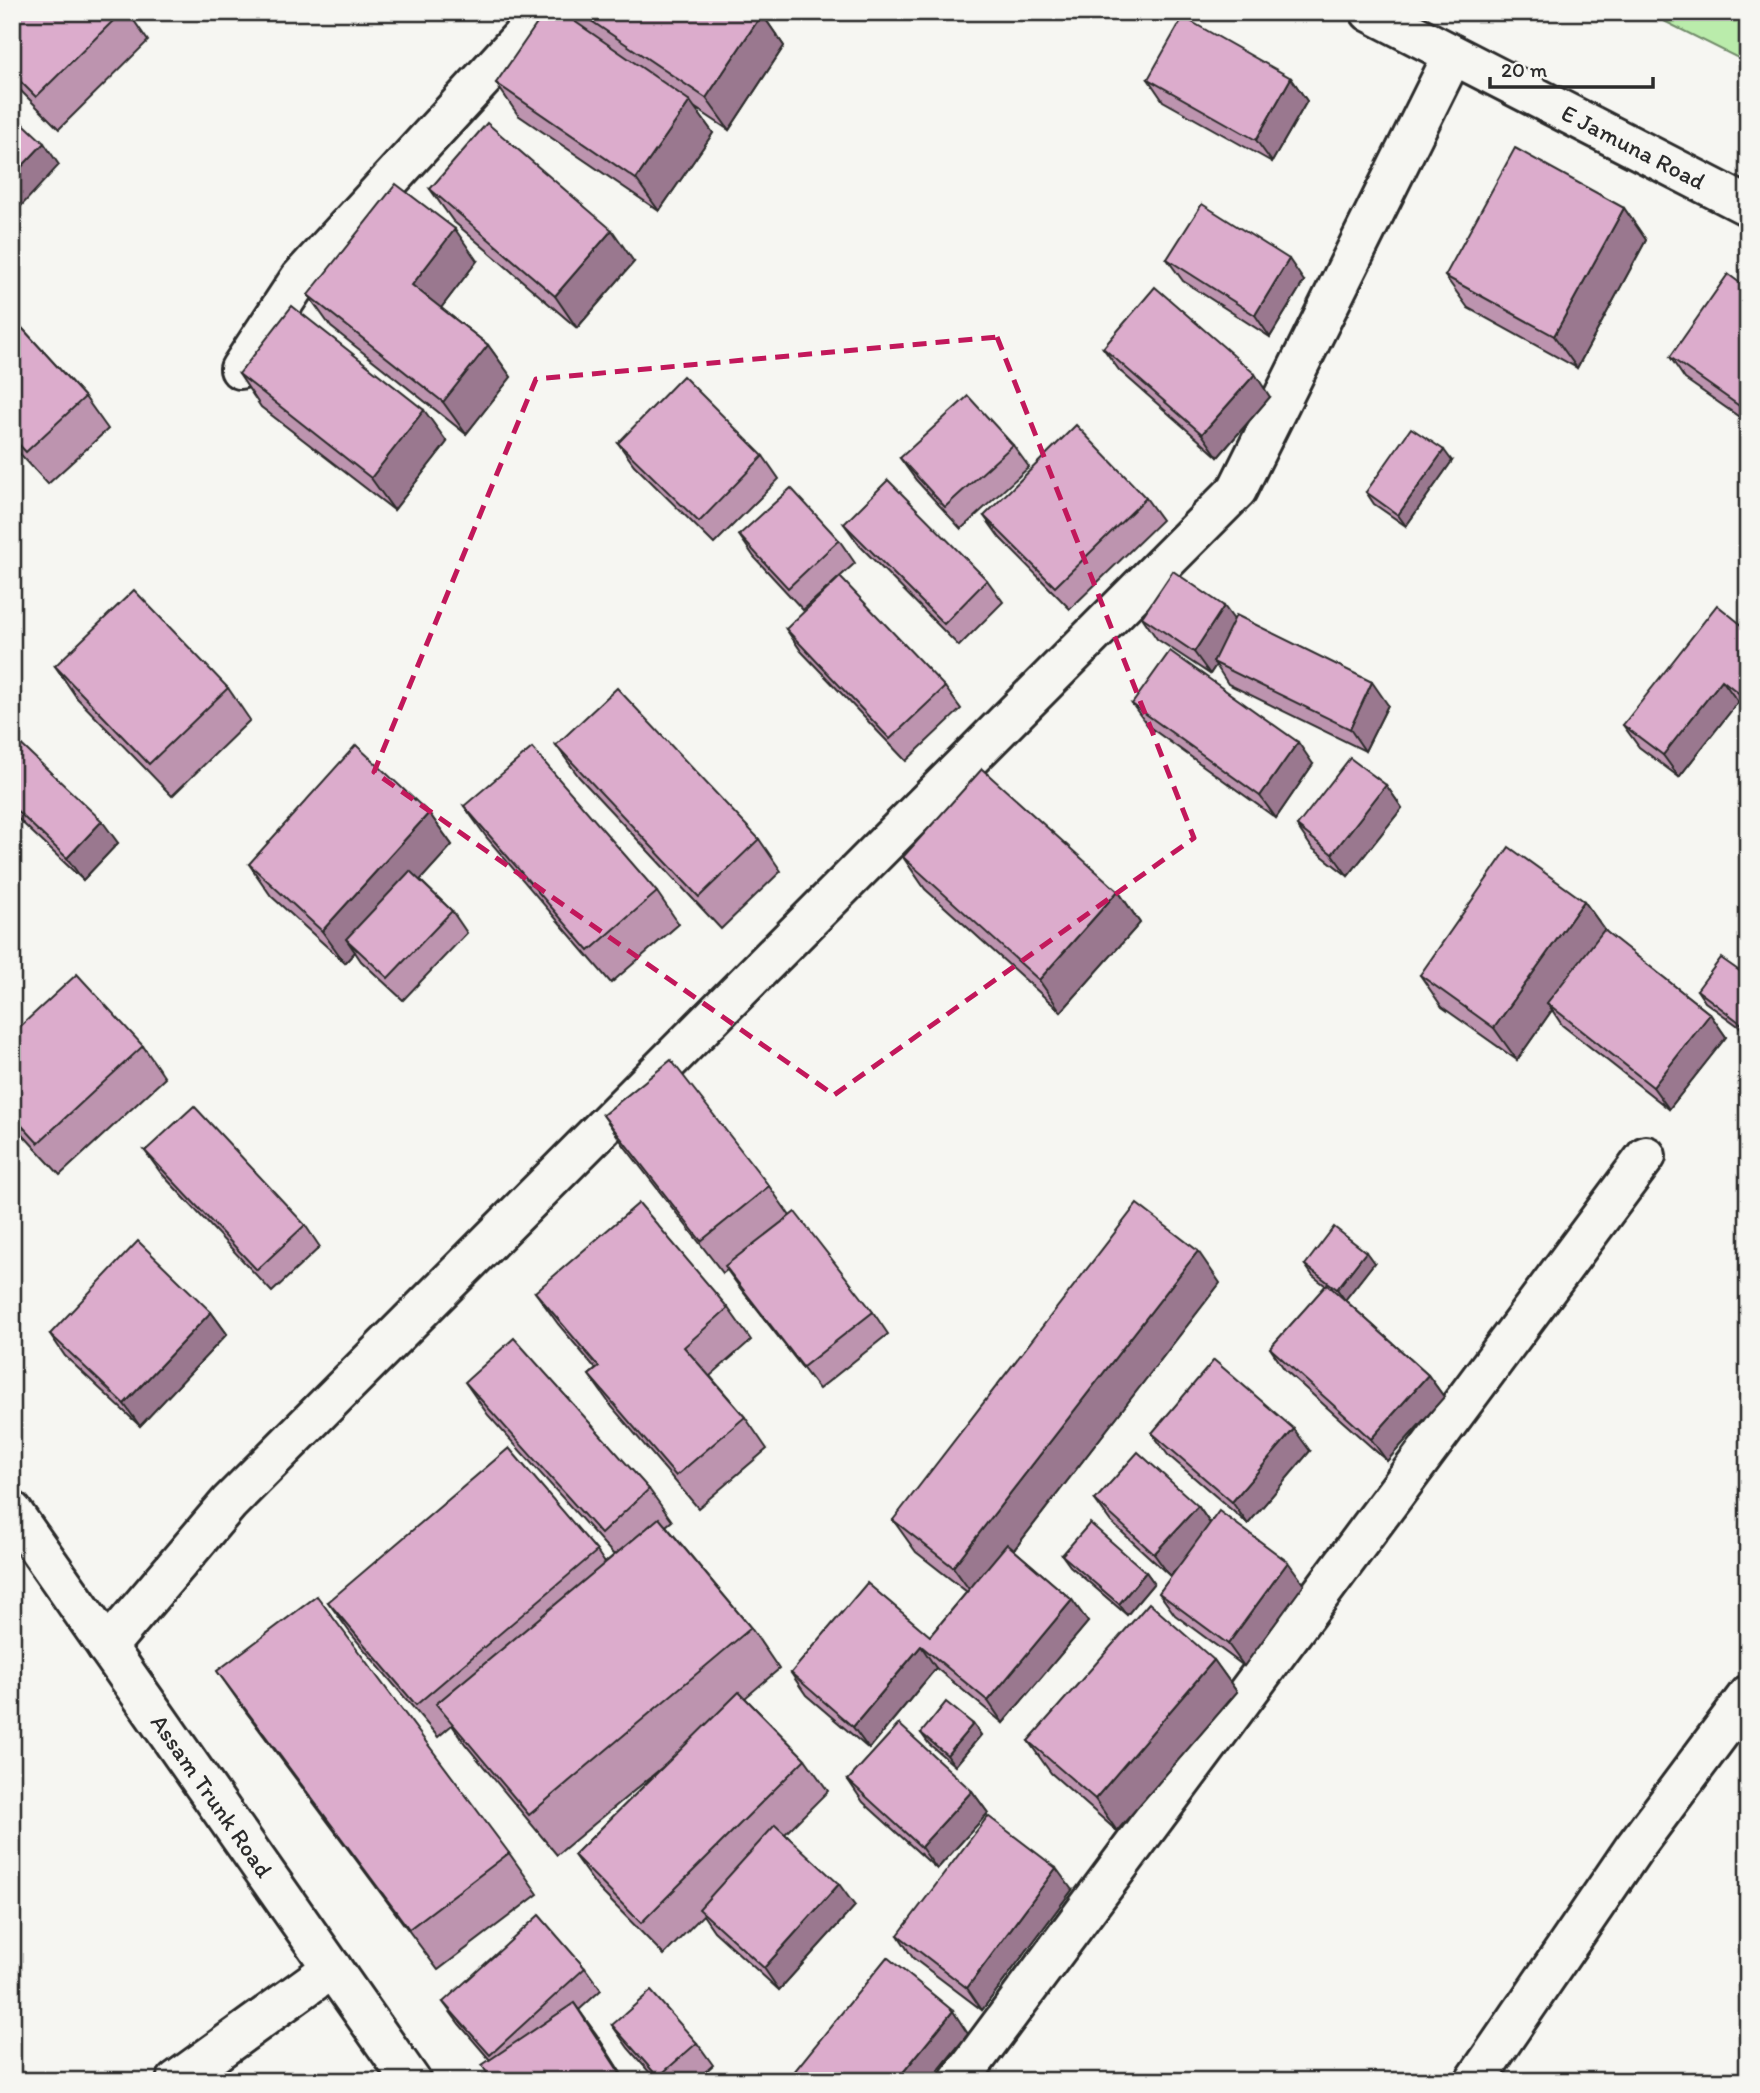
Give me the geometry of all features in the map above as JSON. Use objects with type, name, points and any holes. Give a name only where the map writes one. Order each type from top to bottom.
[{"type":"main road","points":[[240,369],[300,278],[544,12]]},
{"type":"main road","name":"E Jamuna Road","points":[[1370,12],[1748,206]]},
{"type":"main road","points":[[107,1647],[229,1503],[1237,490],[1453,55]]},
{"type":"main road","points":[[959,2081],[1646,1156]]},
{"type":"main road","name":"Assam Trunk Road","points":[[12,1511],[411,2081]]},
{"type":"main road","points":[[1475,2081],[1634,1848],[1748,1695]]},
{"type":"main road","points":[[176,2081],[332,1968]]},
{"type":"highlighted area","points":[[997,337],[1194,838],[834,1095],[374,772],[536,379]]},
{"type":"green space","points":[[1646,12],[1748,12],[1748,63]]},
{"type":"building","points":[[12,12],[122,12],[36,97],[12,73]]},
{"type":"building","points":[[545,12],[561,12],[690,101],[636,179],[496,83]]},
{"type":"building","points":[[578,12],[759,12],[762,14],[706,98]]},
{"type":"building","points":[[1183,17],[1291,78],[1256,140],[1148,79]]},
{"type":"building","points":[[12,113],[44,143],[12,177]]},
{"type":"building","points":[[487,123],[612,230],[555,296],[430,189]]},
{"type":"building","points":[[1515,148],[1624,208],[1554,336],[1445,276]]},
{"type":"building","points":[[396,184],[455,229],[412,285],[488,345],[443,402],[308,295]]},
{"type":"building","points":[[1202,204],[1289,259],[1255,315],[1167,259]]},
{"type":"building","points":[[1728,274],[1748,289],[1748,412],[1670,357]]},
{"type":"building","points":[[1155,287],[1255,374],[1202,434],[1103,348]]},
{"type":"building","points":[[292,306],[424,410],[371,478],[239,374]]},
{"type":"building","points":[[12,317],[85,397],[26,452],[12,437]]},
{"type":"building","points":[[683,376],[763,456],[699,522],[618,443]]},
{"type":"building","points":[[968,396],[1013,445],[945,507],[900,458]]},
{"type":"building","points":[[1076,425],[1146,498],[1055,587],[984,516]]},
{"type":"building","points":[[1411,428],[1444,450],[1398,515],[1366,492]]},
{"type":"building","points":[[888,480],[987,580],[944,624],[844,524]]},
{"type":"building","points":[[791,488],[839,540],[788,588],[739,535]]},
{"type":"building","points":[[1173,571],[1224,606],[1194,652],[1142,617]]},
{"type":"building","points":[[840,577],[945,687],[890,739],[786,629]]},
{"type":"building","points":[[134,590],[228,688],[149,764],[55,666]]},
{"type":"building","points":[[1717,605],[1748,630],[1748,697],[1746,699],[1722,680],[1663,755],[1623,725]]},
{"type":"building","points":[[1236,615],[1372,682],[1350,729],[1213,662]]},
{"type":"building","points":[[1170,651],[1298,742],[1260,796],[1132,704]]},
{"type":"building","points":[[617,688],[759,839],[699,897],[556,745]]},
{"type":"building","points":[[12,736],[102,821],[67,858],[12,806]]},
{"type":"building","points":[[356,745],[429,813],[322,931],[249,864]]},
{"type":"building","points":[[532,748],[657,892],[589,951],[464,806]]},
{"type":"building","points":[[1350,758],[1386,785],[1332,854],[1297,826]]},
{"type":"building","points":[[982,769],[1118,891],[1039,980],[903,857]]},
{"type":"building","points":[[1509,847],[1584,901],[1494,1028],[1420,975]]},
{"type":"building","points":[[410,871],[452,911],[388,978],[346,939]]},
{"type":"building","points":[[1604,930],[1710,1014],[1653,1087],[1547,1003]]},
{"type":"building","points":[[1721,958],[1748,977],[1747,1028],[1697,990]]},
{"type":"building","points":[[77,974],[143,1046],[38,1143],[12,1115],[12,1034]]},
{"type":"building","points":[[671,1060],[769,1186],[701,1241],[603,1115]]},
{"type":"building","points":[[194,1106],[305,1225],[257,1270],[145,1151]]},
{"type":"building","points":[[639,1203],[728,1308],[684,1347],[745,1417],[676,1476],[589,1375],[599,1367],[535,1292]]},
{"type":"building","points":[[1137,1204],[1198,1251],[953,1567],[893,1520]]},
{"type":"building","points":[[795,1212],[873,1312],[803,1367],[725,1266]]},
{"type":"building","points":[[1334,1227],[1366,1252],[1337,1289],[1305,1265]]},
{"type":"building","points":[[138,1241],[211,1312],[124,1404],[50,1334]]},
{"type":"building","points":[[1327,1284],[1428,1375],[1371,1439],[1270,1348]]},
{"type":"building","points":[[514,1338],[649,1489],[601,1534],[465,1382]]},
{"type":"building","points":[[1214,1360],[1294,1429],[1232,1502],[1152,1433]]},
{"type":"building","points":[[509,1448],[597,1551],[416,1705],[328,1602]]},
{"type":"building","points":[[1138,1452],[1198,1506],[1154,1554],[1095,1500]]},
{"type":"building","points":[[1219,1511],[1288,1562],[1228,1644],[1159,1593]]},
{"type":"building","points":[[659,1518],[751,1628],[529,1815],[436,1704]]},
{"type":"building","points":[[1090,1523],[1146,1572],[1119,1604],[1062,1555]]},
{"type":"building","points":[[1007,1544],[1072,1600],[988,1701],[921,1646],[853,1727],[791,1673],[867,1583],[930,1636]]},
{"type":"building","points":[[317,1596],[509,1853],[409,1929],[217,1671]]},
{"type":"building","points":[[1149,1603],[1214,1660],[1095,1799],[1028,1741]]},
{"type":"building","points":[[739,1692],[805,1759],[641,1923],[574,1855]]},
{"type":"building","points":[[946,1702],[973,1724],[947,1755],[921,1733]]},
{"type":"building","points":[[899,1724],[972,1791],[921,1847],[848,1780]]},
{"type":"building","points":[[988,1816],[1056,1868],[967,1988],[898,1935]]},
{"type":"building","points":[[775,1825],[839,1884],[764,1968],[699,1909]]},
{"type":"building","points":[[539,1915],[585,1968],[490,2055],[443,2002]]},
{"type":"building","points":[[887,1957],[953,2011],[896,2081],[793,2081],[789,2078]]},
{"type":"building","points":[[651,1991],[697,2043],[658,2077],[612,2025]]},
{"type":"building","points":[[574,2003],[625,2081],[492,2081],[482,2065]]}]
